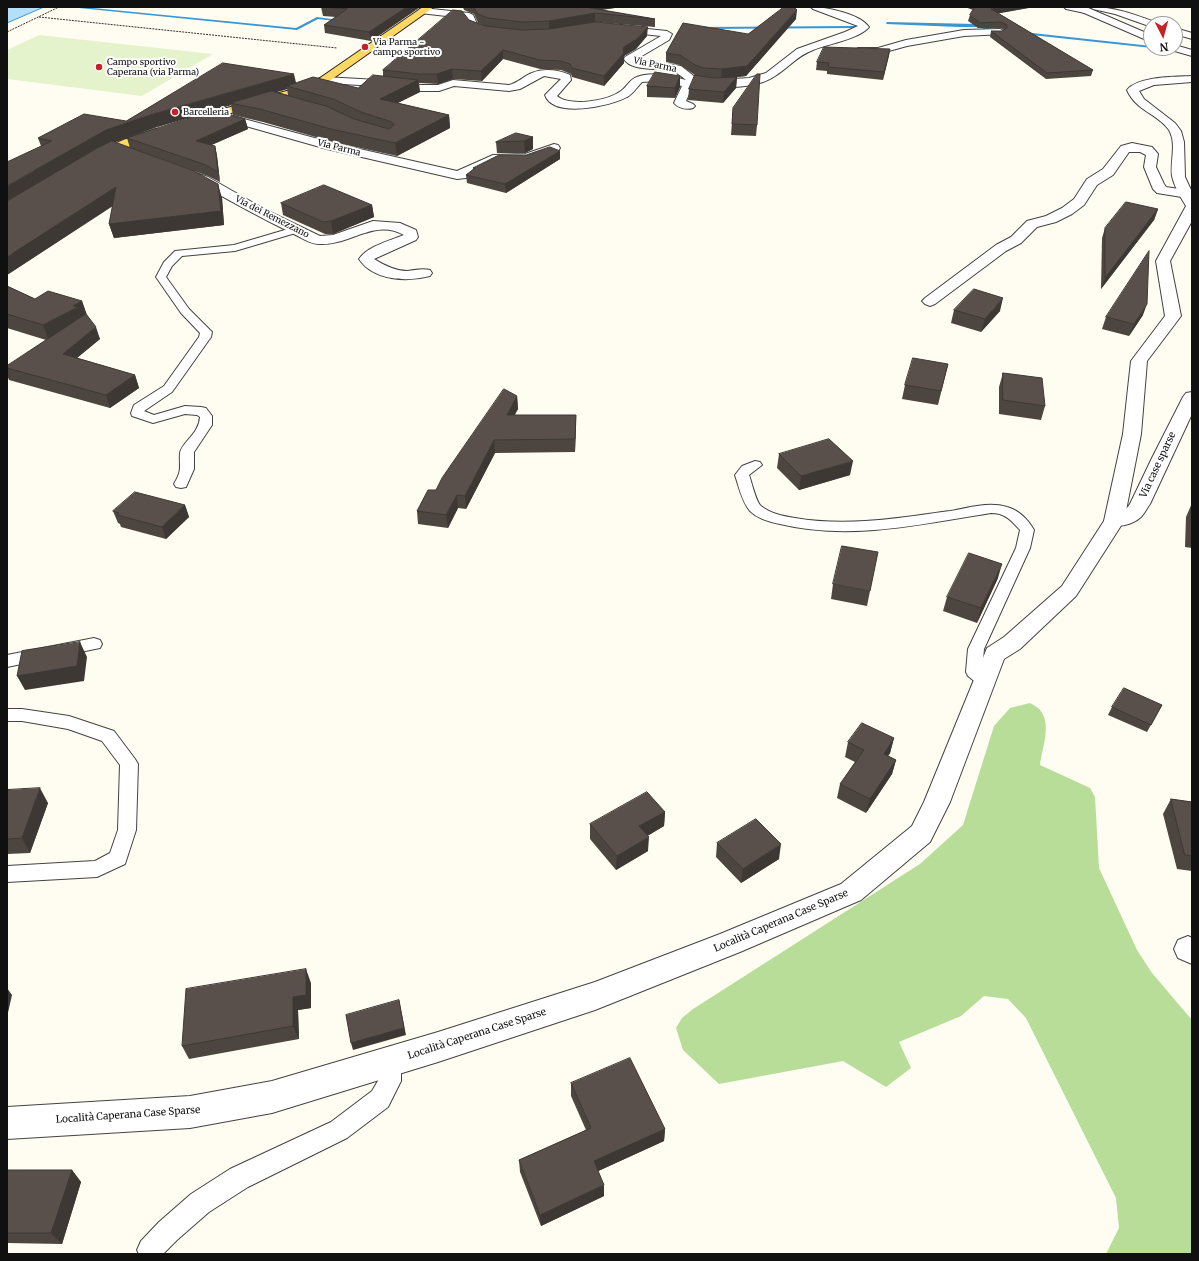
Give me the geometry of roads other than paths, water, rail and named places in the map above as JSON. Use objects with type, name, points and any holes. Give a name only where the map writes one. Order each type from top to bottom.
[{"type":"main road","name":"Via Parma","points":[[184,124],[301,90],[324,80],[426,9]]},
{"type":"main road","points":[[85,164],[114,148],[169,128]]},
{"type":"street","points":[[458,7],[472,7]]},
{"type":"street","name":"Via Parma","points":[[605,27],[667,34],[668,36],[665,38],[629,58],[630,61],[675,68],[681,70],[692,80],[724,83],[763,79],[775,73],[798,51],[858,31],[864,27],[862,23],[816,7]]},
{"type":"street","points":[[1069,7],[1081,8],[1143,35]]},
{"type":"street","points":[[1096,7],[1118,12],[1143,21]]},
{"type":"street","name":"Via Parma","points":[[426,9],[466,15],[470,17],[473,26],[479,29],[506,33]]},
{"type":"street","points":[[850,50],[878,51],[938,37],[964,33],[1000,32]]},
{"type":"street","points":[[798,51],[838,50]]},
{"type":"street","name":"Via Parma","points":[[324,80],[378,83],[420,88],[439,88],[453,83],[509,88],[523,84],[536,76],[552,73],[566,77],[566,80],[552,95],[552,98],[569,105],[582,105],[621,96],[641,79],[661,79],[687,84],[688,85],[680,103],[689,106]]},
{"type":"street","points":[[1191,202],[1179,177],[1177,138],[1174,130],[1143,103],[1134,94],[1133,90],[1138,86],[1151,83],[1192,79]]},
{"type":"street","name":"Via Parma","points":[[215,115],[331,146],[457,176],[497,158],[526,158],[554,148]]},
{"type":"street","points":[[930,301],[1001,248],[1016,240],[1032,224],[1051,219],[1067,211],[1079,202],[1092,182],[1108,172],[1125,149],[1132,147],[1148,150],[1152,154],[1150,167],[1158,186],[1162,190],[1191,202]]},
{"type":"street","points":[[114,148],[135,155]]},
{"type":"street","name":"Via dei Remezzano","points":[[183,173],[203,180],[295,230],[318,240],[324,241],[335,239],[373,226],[388,224],[400,227],[411,233],[411,237],[371,254],[366,259],[369,263],[395,275],[409,276],[425,273]]},
{"type":"street","name":"Località Caperana Case Sparse","points":[[7,1123],[190,1112],[272,1097],[390,1062],[595,996],[730,944],[851,892],[921,834],[937,802],[995,654],[1012,643],[1069,591],[1114,521],[1132,434],[1139,361],[1173,316],[1163,261],[1191,202]]},
{"type":"street","name":"Via case sparse","points":[[1114,521],[1124,519],[1134,513],[1140,504],[1161,458],[1192,397]]},
{"type":"lane","points":[[272,98],[286,103]]},
{"type":"lane","points":[[181,484],[187,474],[189,464],[187,452],[206,425],[206,416],[201,411],[185,410],[154,419],[137,413],[139,408],[168,388],[193,355],[205,337],[206,332],[185,311],[164,283],[161,277],[163,271],[179,253],[236,248],[295,230]]},
{"type":"lane","points":[[755,465],[747,469],[742,475],[752,504],[756,509],[769,517],[786,522],[844,527],[889,524],[1002,508],[1015,515],[1027,530],[1023,548],[976,649],[974,672],[984,680]]},
{"type":"lane","points":[[7,661],[94,644]]},
{"type":"lane","points":[[7,715],[22,715],[69,723],[108,736],[129,764],[127,830],[118,858],[97,869],[7,874]]},
{"type":"lane","points":[[150,1250],[168,1231],[200,1203],[239,1178],[339,1130],[380,1099],[390,1081],[390,1062]]},
{"type":"water","points":[[7,7],[44,7],[7,23]]},
{"type":"waterway","points":[[71,7],[297,29],[317,18],[344,21]]},
{"type":"waterway","points":[[887,23],[959,26],[976,25],[992,30]]},
{"type":"waterway","points":[[703,28],[855,27]]},
{"type":"waterway","points":[[1023,33],[1143,46]]},
{"type":"place","name":"Via Parma - campo sportivo","points":[[365,47]]},
{"type":"place","name":"Campo sportivo Caperana (via Parma)","points":[[99,67]]},
{"type":"place","name":"Barcelleria","points":[[175,112]]}]
